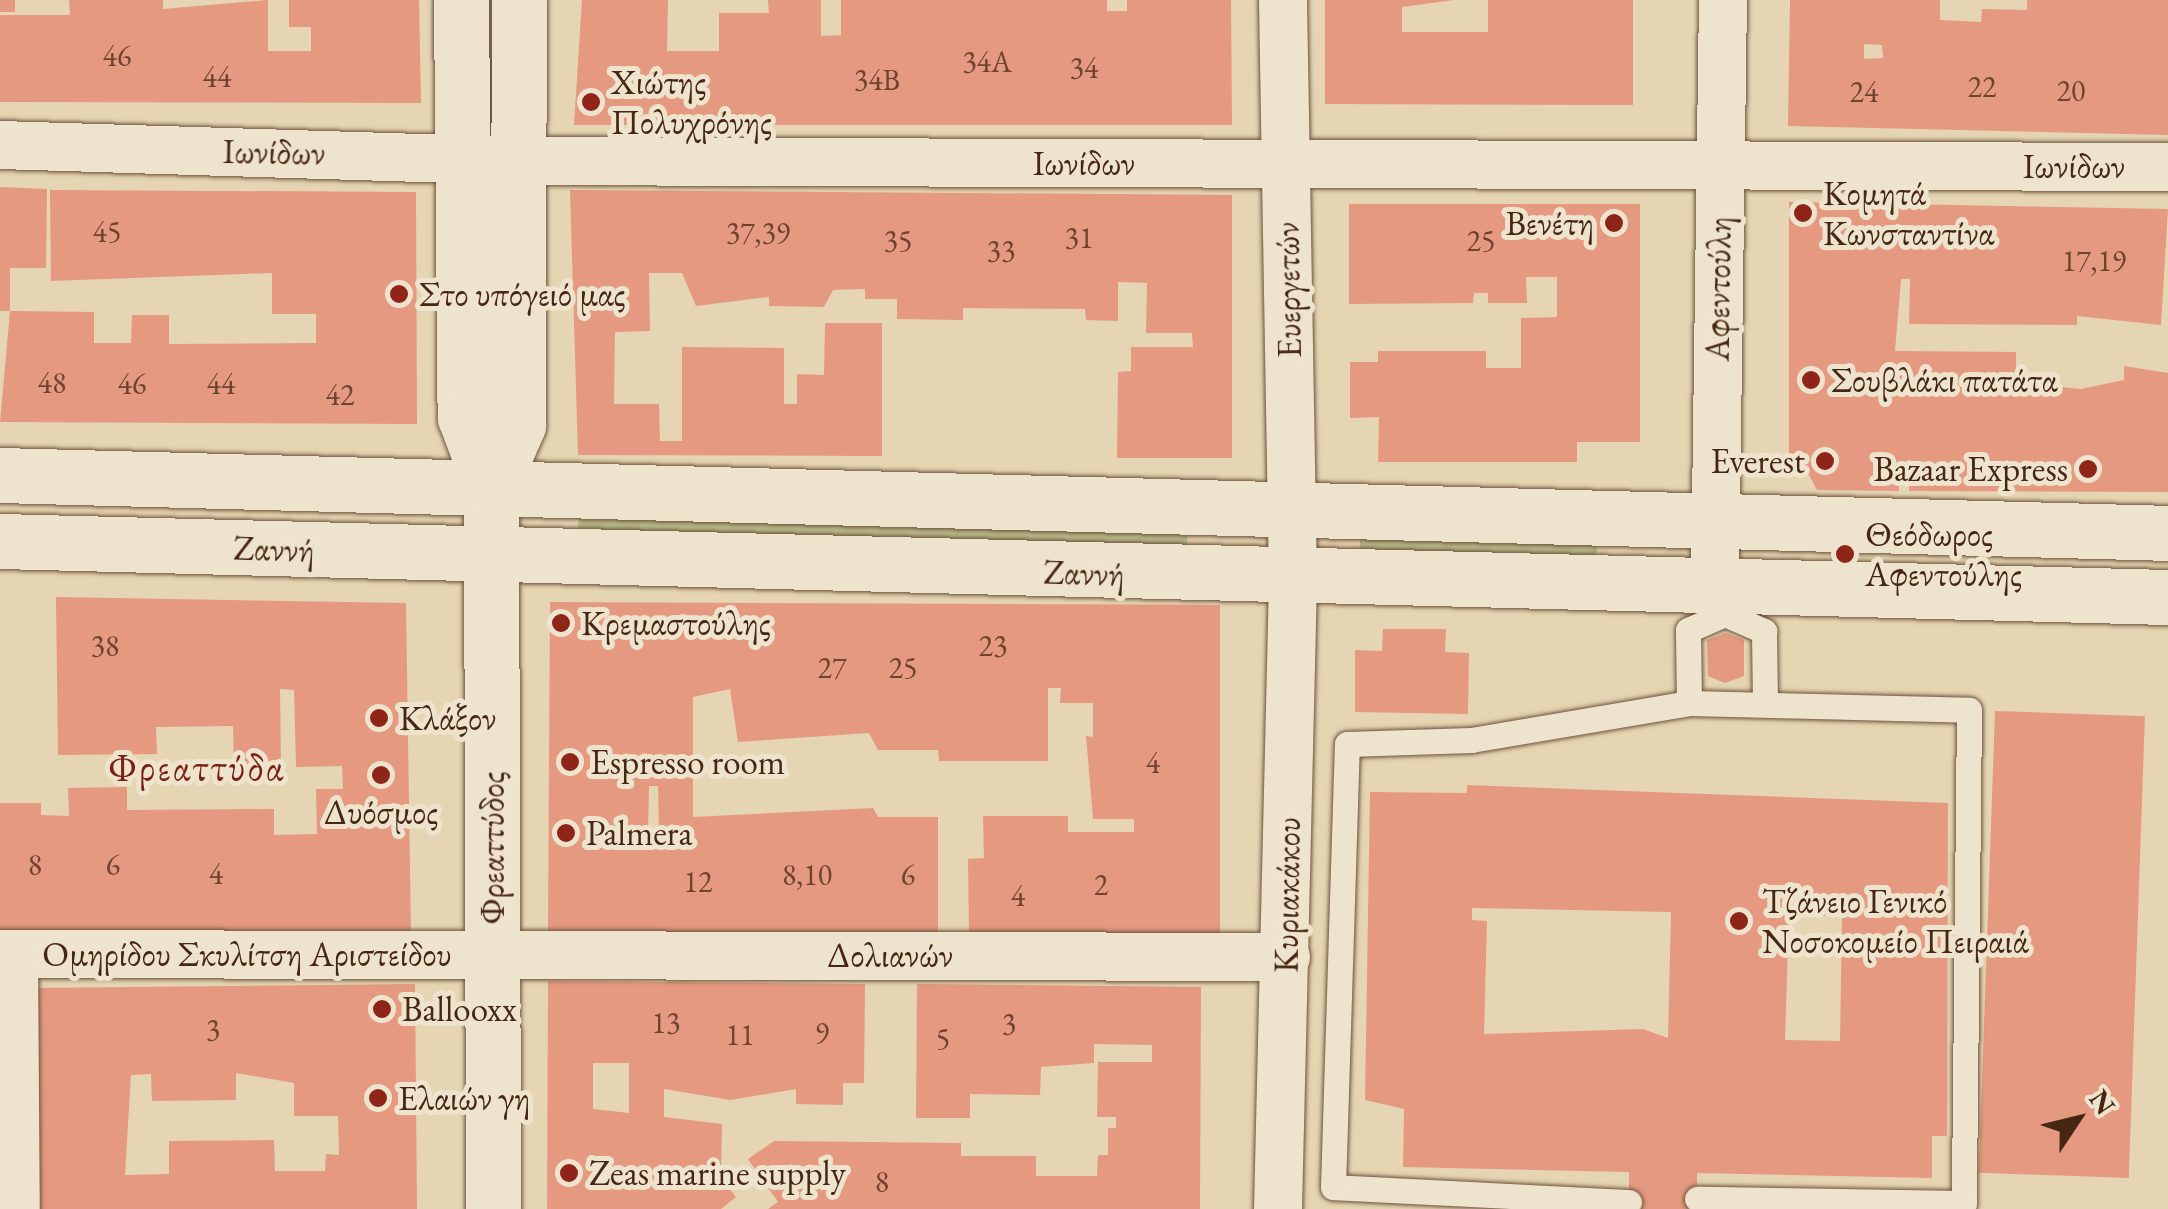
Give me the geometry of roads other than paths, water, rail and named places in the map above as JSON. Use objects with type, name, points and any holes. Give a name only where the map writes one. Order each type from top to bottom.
[{"type":"street","name":"Φρεαττύδος","points":[[460,0],[465,417],[491,488],[493,1209]]},
{"type":"street","name":"Φρεαττύδος","points":[[491,488],[518,424],[519,0]]},
{"type":"street","name":"Ευεργετών","points":[[1284,0],[1293,580]]},
{"type":"street","name":"Αφεντούλη","points":[[1720,596],[1716,517],[1723,0]]},
{"type":"street","name":"Ιωνίδων","points":[[0,146],[462,156],[519,161],[2168,167]]},
{"type":"street","name":"Ζαννή","points":[[0,475],[1716,517],[2168,533]]},
{"type":"street","name":"Ζαννή","points":[[0,541],[1720,596],[2168,597]]},
{"type":"street","name":"Κυριακάκου","points":[[1278,1209],[1293,580]]},
{"type":"street","name":"Ομηρίδου Σκυλίτση Αριστείδου","points":[[7,954],[493,953]]},
{"type":"street","name":"Δολιανών","points":[[493,953],[1286,957]]},
{"type":"street","points":[[7,954],[16,1209]]},
{"type":"lane","points":[[1689,703],[1688,630],[1720,596],[1764,631],[1765,704]]},
{"type":"lane","points":[[1629,1202],[1333,1188],[1347,744],[1471,740],[1689,703],[1969,710],[1964,1203],[1697,1199]]},
{"type":"place","name":"Χιώτης Πολυχρόνης","points":[[591,102]]},
{"type":"place","name":"Κομητά Κωνσταντίνα","points":[[1803,213]]},
{"type":"place","name":"Βενέτη","points":[[1614,223]]},
{"type":"place","name":"Στο υπόγειό μας","points":[[399,294]]},
{"type":"place","name":"Σουβλάκι πατάτα","points":[[1811,380]]},
{"type":"place","name":"Everest","points":[[1825,461]]},
{"type":"place","name":"Bazaar Express","points":[[2088,469]]},
{"type":"place","name":"Θεόδωρος Αφεντούλης","points":[[1845,554]]},
{"type":"place","name":"Κρεμαστούλης","points":[[561,623]]},
{"type":"place","name":"Κλάξον","points":[[379,718]]},
{"type":"place","name":"Espresso room","points":[[570,762]]},
{"type":"place","name":"Δυόσμος","points":[[381,775]]},
{"type":"place","name":"Palmera","points":[[566,833]]},
{"type":"place","name":"Τζάνειο Γενικό Νοσοκομείο Πειραιά","points":[[1739,921]]},
{"type":"place","name":"Ballooxx","points":[[382,1009]]},
{"type":"place","name":"Ελαιών γη","points":[[378,1098]]},
{"type":"place","name":"Zeas marine supply","points":[[569,1173]]},
{"type":"district","name":"Φρεαττύδα","points":[[197,767]]}]
